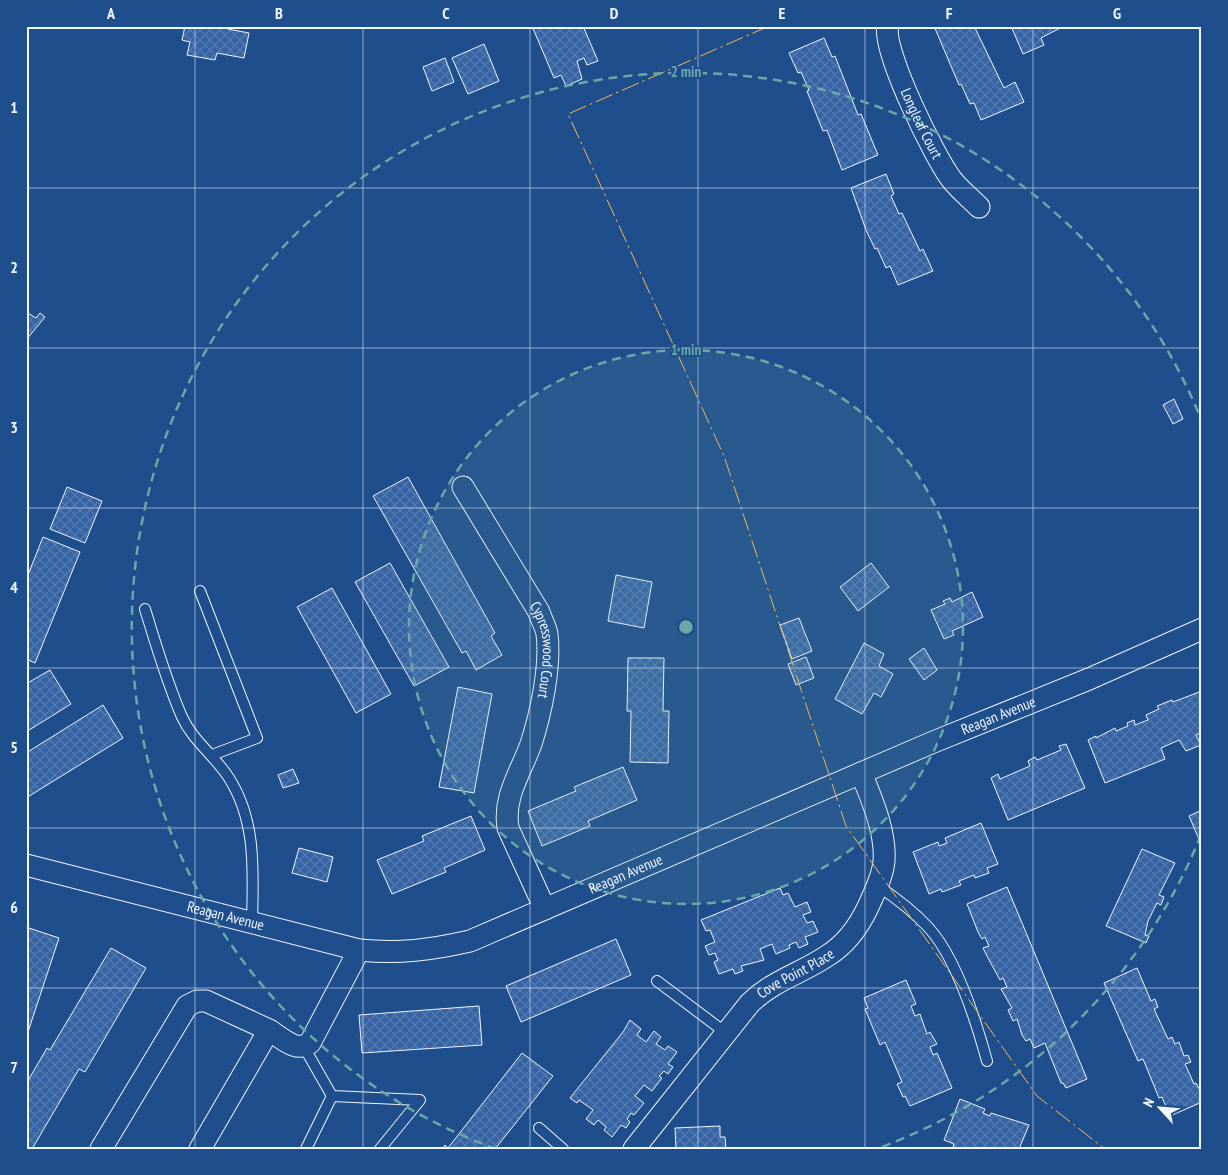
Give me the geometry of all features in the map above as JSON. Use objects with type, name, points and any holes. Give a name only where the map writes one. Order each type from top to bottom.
[{"type":"street","name":"Longleaf Court","points":[[888,26],[888,45],[908,96],[938,159],[952,180],[979,207]]},
{"type":"street","name":"Cypresswood Court","points":[[463,487],[539,612],[546,632],[542,701],[531,744],[507,800],[506,814],[508,828],[545,909]]},
{"type":"street","name":"Reagan Avenue","points":[[26,865],[359,950],[392,953],[428,951],[470,941],[861,773],[1090,679],[1202,629]]},
{"type":"street","name":"Cove Point Place","points":[[634,1149],[726,1033],[763,990],[828,956],[851,935],[865,914],[878,886],[883,866],[882,840],[876,808],[861,773]]},
{"type":"street","points":[[102,1149],[187,1006],[197,1001],[206,1001],[269,1030],[296,1047],[304,1047],[310,1043],[359,950]]},
{"type":"street","points":[[200,1149],[269,1030]]},
{"type":"lane","points":[[200,591],[257,738],[212,755]]},
{"type":"lane","points":[[145,609],[183,719],[195,739],[212,755],[230,779],[245,811],[253,847],[252,922]]},
{"type":"lane","points":[[878,886],[911,910],[930,928],[944,950],[965,995],[987,1060]]},
{"type":"lane","points":[[658,980],[726,1033]]},
{"type":"lane","points":[[304,1047],[332,1096]]},
{"type":"lane","points":[[306,1149],[332,1096]]},
{"type":"lane","points":[[332,1096],[420,1100],[380,1149]]},
{"type":"lane","points":[[539,1128],[563,1149]]},
{"type":"building","points":[[185,26],[228,26],[228,29],[249,33],[244,58],[217,53],[215,60],[187,55],[190,42],[182,40]]},
{"type":"building","points":[[532,26],[583,26],[598,61],[587,65],[584,58],[577,61],[582,79],[566,86],[561,75],[554,78]]},
{"type":"building","points":[[934,26],[974,26],[1004,88],[1015,82],[1024,102],[981,120],[974,103],[970,104],[961,84],[959,85]]},
{"type":"building","points":[[1011,26],[1064,26],[1041,38],[1044,45],[1023,54]]},
{"type":"building","points":[[824,38],[832,57],[835,56],[858,115],[861,114],[878,155],[842,170],[827,130],[823,131],[801,72],[798,73],[789,53]]},
{"type":"building","points":[[484,44],[499,81],[468,94],[452,58]]},
{"type":"building","points":[[445,58],[454,82],[432,91],[423,67]]},
{"type":"building","points":[[886,174],[894,194],[891,196],[899,214],[902,213],[920,251],[923,249],[933,271],[898,285],[890,266],[886,268],[877,248],[875,249],[851,188]]},
{"type":"building","points":[[26,312],[36,318],[40,313],[45,317],[26,340]]},
{"type":"building","points":[[1174,399],[1183,419],[1173,424],[1163,405]]},
{"type":"building","points":[[408,477],[495,633],[491,636],[502,655],[476,670],[466,651],[462,653],[373,496]]},
{"type":"building","points":[[67,487],[102,501],[85,543],[50,529]]},
{"type":"building","points":[[43,537],[80,552],[35,663],[26,659],[26,580]]},
{"type":"building","points":[[390,563],[449,667],[414,686],[355,582]]},
{"type":"building","points":[[871,563],[889,587],[858,611],[840,587]]},
{"type":"building","points":[[616,575],[652,582],[644,628],[608,621]]},
{"type":"building","points":[[332,588],[391,694],[356,713],[297,607]]},
{"type":"building","points":[[972,592],[983,617],[952,631],[954,635],[944,639],[931,610],[945,604],[943,601],[950,598],[952,602]]},
{"type":"building","points":[[799,618],[812,651],[792,659],[780,625]]},
{"type":"building","points":[[864,643],[884,654],[879,666],[893,674],[881,697],[874,693],[862,714],[835,699]]},
{"type":"building","points":[[924,648],[937,670],[924,680],[909,659]]},
{"type":"building","points":[[806,657],[814,678],[796,685],[788,664]]},
{"type":"building","points":[[628,658],[664,658],[663,711],[669,711],[668,763],[630,762],[631,711],[627,711]]},
{"type":"building","points":[[50,670],[71,704],[26,732],[26,684]]},
{"type":"building","points":[[458,687],[492,694],[474,793],[439,787]]},
{"type":"building","points":[[1202,691],[1202,730],[1199,731],[1201,733],[1196,735],[1201,745],[1186,751],[1179,740],[1161,748],[1165,759],[1105,783],[1088,740],[1115,728],[1116,731],[1128,726],[1127,723],[1134,720],[1135,725],[1148,720],[1146,715],[1159,709],[1157,706]]},
{"type":"building","points":[[103,705],[123,738],[26,798],[26,753]]},
{"type":"building","points":[[1066,744],[1085,788],[1008,820],[991,778],[998,774],[1000,779],[1030,766],[1028,761],[1035,757],[1037,760],[1061,750],[1059,746]]},
{"type":"building","points":[[623,767],[637,800],[588,821],[590,826],[542,846],[528,811],[576,791],[574,787]]},
{"type":"building","points":[[293,769],[299,783],[283,788],[278,775]]},
{"type":"building","points":[[1202,810],[1202,846],[1189,816]]},
{"type":"building","points":[[471,816],[485,850],[444,868],[446,872],[392,894],[377,860],[424,841],[422,836]]},
{"type":"building","points":[[981,823],[998,864],[987,868],[989,873],[975,878],[974,875],[959,881],[961,885],[942,892],[941,889],[929,894],[913,852],[938,842],[939,846],[947,843],[945,838]]},
{"type":"building","points":[[299,848],[333,857],[327,882],[292,873]]},
{"type":"building","points":[[1142,849],[1175,863],[1159,895],[1164,897],[1161,905],[1157,903],[1148,921],[1145,935],[1149,936],[1146,943],[1106,926]]},
{"type":"building","points":[[1007,887],[1087,1079],[1066,1088],[1061,1083],[1045,1043],[1034,1048],[1030,1039],[1026,1041],[1022,1035],[1017,1019],[1013,1021],[1008,1010],[1012,1008],[1001,989],[1007,987],[1003,978],[1000,980],[983,948],[989,946],[985,937],[982,939],[978,932],[967,904]]},
{"type":"building","points":[[780,888],[783,895],[788,893],[795,907],[807,902],[811,912],[803,915],[807,923],[813,921],[818,932],[805,937],[808,944],[799,948],[796,942],[789,945],[790,948],[776,954],[772,944],[760,949],[764,960],[741,966],[743,971],[735,974],[733,969],[719,974],[714,962],[718,960],[715,953],[709,955],[705,946],[715,942],[710,930],[706,931],[701,920]]},
{"type":"building","points":[[26,927],[59,938],[26,1038]]},
{"type":"building","points":[[616,939],[631,975],[521,1022],[506,986]]},
{"type":"building","points":[[111,948],[146,968],[85,1072],[79,1069],[32,1149],[26,1149],[26,1084],[47,1048],[50,1050]]},
{"type":"building","points":[[1137,968],[1151,1001],[1155,999],[1158,1007],[1154,1009],[1168,1039],[1172,1037],[1175,1044],[1179,1042],[1184,1056],[1188,1055],[1191,1062],[1185,1064],[1194,1084],[1196,1083],[1202,1094],[1202,1102],[1170,1116],[1162,1097],[1159,1098],[1143,1059],[1138,1061],[1104,983]]},
{"type":"building","points":[[906,980],[916,1004],[911,1006],[915,1016],[920,1014],[927,1034],[930,1032],[937,1044],[930,1047],[933,1055],[937,1053],[952,1088],[910,1106],[897,1084],[902,1082],[885,1042],[880,1045],[865,1009],[868,1008],[864,998]]},
{"type":"building","points":[[479,1006],[482,1045],[362,1053],[359,1015]]},
{"type":"building","points":[[630,1020],[641,1029],[637,1035],[646,1042],[654,1031],[661,1037],[656,1044],[665,1050],[668,1046],[677,1052],[668,1064],[673,1067],[668,1074],[664,1071],[659,1076],[662,1078],[652,1091],[644,1085],[635,1096],[644,1103],[634,1115],[631,1113],[627,1119],[630,1122],[626,1128],[621,1125],[612,1137],[604,1130],[606,1127],[598,1120],[594,1125],[586,1119],[593,1110],[579,1100],[577,1103],[570,1098],[623,1032]]},
{"type":"building","points":[[522,1053],[553,1076],[495,1149],[442,1149],[445,1145],[448,1148]]},
{"type":"building","points":[[960,1099],[985,1109],[983,1113],[990,1116],[991,1113],[1029,1125],[1019,1149],[958,1149],[953,1147],[954,1144],[944,1140]]},
{"type":"building","points":[[720,1126],[720,1137],[725,1137],[726,1149],[676,1149],[675,1128]]},
{"type":"power","points":[[769,26],[568,114],[724,456],[846,826],[1037,1096],[1105,1149]]}]
